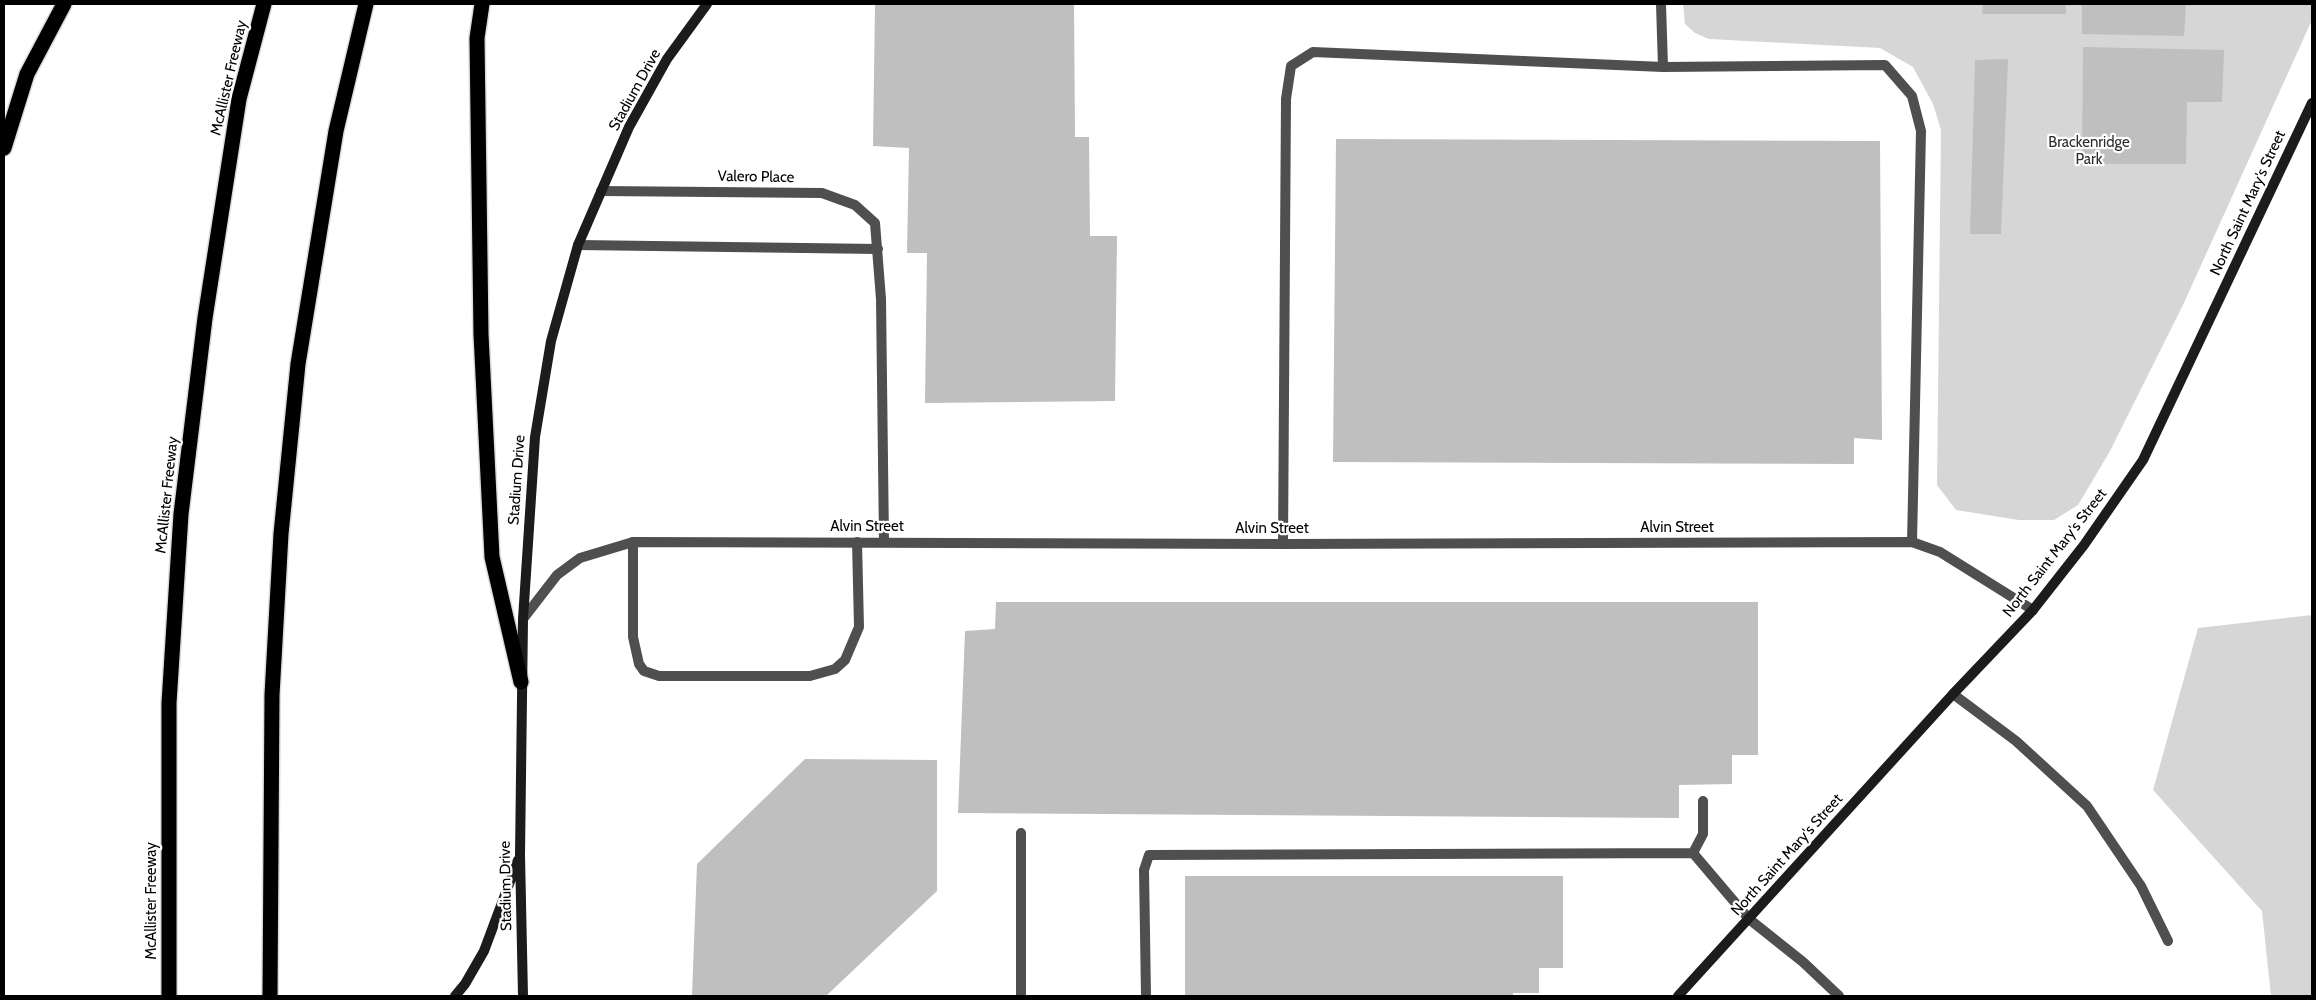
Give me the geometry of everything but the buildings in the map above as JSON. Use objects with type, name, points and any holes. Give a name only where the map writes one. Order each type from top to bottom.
[{"type":"highway","points":[[4,148],[27,74],[64,4]]},
{"type":"highway","name":"McAllister Freeway","points":[[169,996],[169,703],[181,514],[205,318],[239,99],[264,4]]},
{"type":"highway","points":[[270,996],[272,695],[282,525],[298,364],[334,141],[366,4]]},
{"type":"highway","points":[[482,4],[477,38],[481,334],[492,557],[521,682]]},
{"type":"main road","name":"Stadium Drive","points":[[523,996],[520,855],[523,619],[535,437],[551,342],[578,245],[629,127],[658,76],[707,4]]},
{"type":"main road","name":"North Saint Mary's Street","points":[[1678,996],[2033,610],[2084,545],[2144,460],[2312,103]]},
{"type":"main road","points":[[455,996],[465,984],[484,951],[520,855]]},
{"type":"street","points":[[1661,4],[1663,67]]},
{"type":"street","points":[[1283,544],[1286,99],[1291,66],[1313,52],[1663,67],[1885,65],[1912,96],[1921,131],[1912,542]]},
{"type":"street","name":"Valero Place","points":[[601,191],[822,193],[855,205],[875,223],[882,299],[884,542]]},
{"type":"street","points":[[578,245],[878,249]]},
{"type":"street","points":[[633,542],[633,637],[640,664],[644,671],[659,676],[810,676],[835,669],[845,660],[859,627],[857,542]]},
{"type":"street","name":"Alvin Street","points":[[523,619],[557,575],[580,558],[633,542],[1283,544],[1912,542],[1940,552],[2033,610]]},
{"type":"street","points":[[1954,694],[2016,741],[2087,806],[2141,886],[2168,941]]},
{"type":"street","points":[[1693,853],[1703,834],[1703,801]]},
{"type":"street","points":[[1021,833],[1021,996]]},
{"type":"street","points":[[1146,996],[1144,870],[1149,855],[1693,853],[1749,919],[1803,962],[1839,996]]},
{"type":"green space","name":"Brackenridge Park","points":[[1683,4],[2312,4],[2312,20],[2183,305],[2110,451],[2078,505],[2054,520],[2019,520],[1956,510],[1937,485],[1941,130],[1933,104],[1913,67],[1880,48],[1709,39],[1695,33],[1685,24]]},
{"type":"green space","points":[[2312,615],[2312,996],[2271,996],[2262,911],[2153,790],[2198,628]]}]
